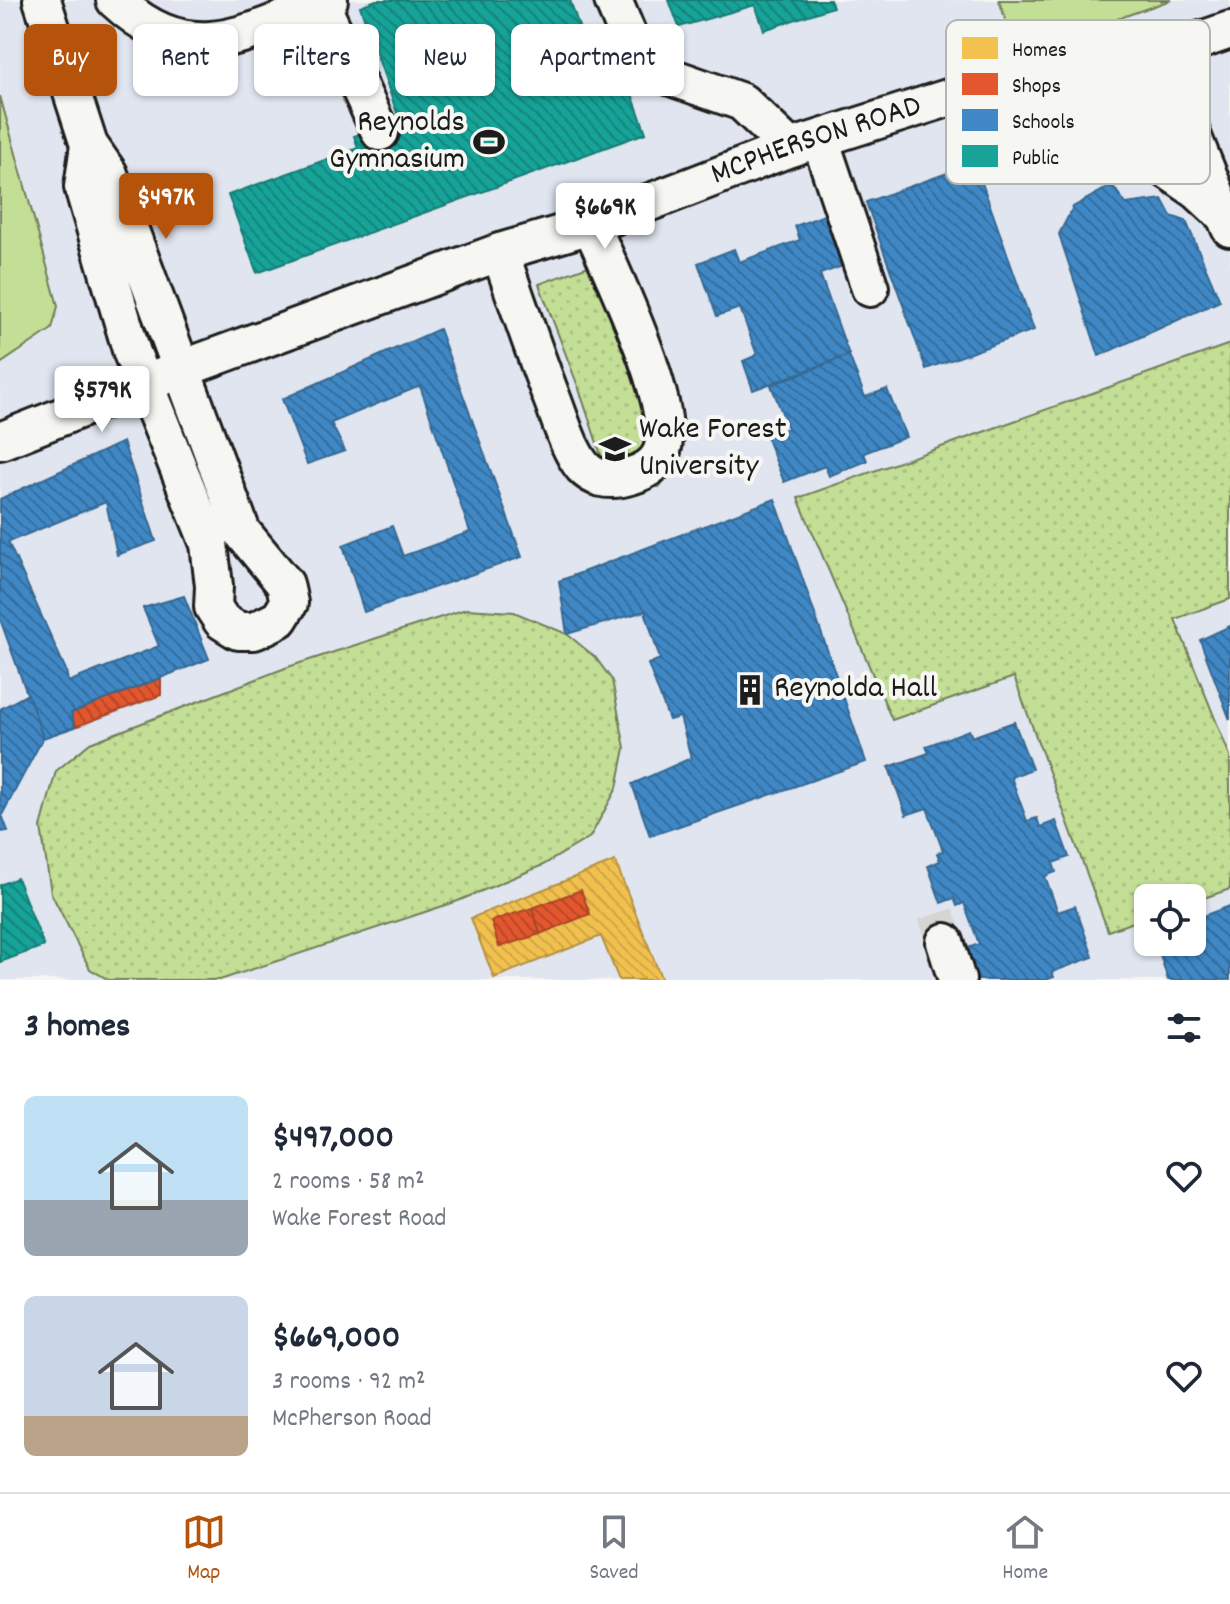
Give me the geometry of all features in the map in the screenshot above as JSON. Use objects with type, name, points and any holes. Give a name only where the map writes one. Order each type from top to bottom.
[{"type":"street","points":[[42,0],[89,145],[109,174],[242,532],[285,584],[289,603],[279,619],[254,631],[238,631],[222,621],[213,607],[209,544],[158,412],[143,384],[83,187],[89,145]]},
{"type":"street","points":[[115,0],[136,19],[162,33],[199,41],[234,38],[325,2],[380,132]]},
{"type":"street","points":[[613,0],[632,45],[641,56],[671,77],[742,102],[805,144],[870,288]]},
{"type":"street","name":"MCPHERSON ROAD","points":[[1210,37],[1230,30]]},
{"type":"street","name":"MCPHERSON ROAD","points":[[0,441],[182,369],[500,252],[591,225],[805,144],[946,99]]},
{"type":"street","points":[[1210,178],[1228,222]]},
{"type":"street","points":[[1188,184],[1228,222]]},
{"type":"street","points":[[500,252],[560,421],[581,464],[599,478],[612,480],[632,476],[656,462],[664,446],[664,419],[642,347],[591,225]]},
{"type":"street","points":[[945,942],[957,980]]},
{"type":"shaded area","name":"Wake Forest University","points":[[0,0],[1230,0],[1230,980],[0,980]]},
{"type":"green space","points":[[999,0],[1171,0],[1114,20],[1006,20]]},
{"type":"green space","points":[[0,96],[58,306],[52,329],[0,364]]},
{"type":"green space","points":[[621,254],[683,431],[677,467],[659,487],[631,486],[607,473],[539,284]]},
{"type":"green space","points":[[1230,344],[1230,599],[1175,619],[1230,756],[1230,889],[1206,897],[1206,884],[1134,884],[1134,922],[1108,931],[1014,677],[892,720],[798,498]]},
{"type":"green space","points":[[466,609],[514,612],[567,634],[595,657],[612,680],[625,748],[617,788],[590,837],[543,865],[458,901],[220,980],[109,980],[90,969],[51,893],[41,827],[56,771],[90,743],[288,667]]},
{"type":"building: Homes","points":[[615,861],[662,980],[619,980],[601,936],[494,978],[471,918]]},
{"type":"building: Shops","points":[[161,678],[161,695],[75,727],[71,713]]},
{"type":"building: Shops","points":[[1014,722],[1021,741],[979,757],[972,737]]},
{"type":"building: Shops","points":[[929,753],[936,773],[896,788],[889,767]]},
{"type":"building: Shops","points":[[581,890],[590,914],[540,934],[532,908]]},
{"type":"building: Shops","points":[[532,908],[540,934],[499,947],[491,921]]},
{"type":"building: Schools","points":[[946,173],[946,184],[982,184],[1034,330],[926,369],[866,202]]},
{"type":"building: Schools","points":[[1112,185],[1126,204],[1162,199],[1171,216],[1186,221],[1220,301],[1099,356],[1059,234],[1073,207]]},
{"type":"building: Schools","points":[[824,215],[843,266],[820,274],[849,355],[753,390],[743,361],[757,355],[740,308],[717,316],[698,263],[734,249],[739,262],[800,240],[795,226]]},
{"type":"building: Schools","points":[[439,329],[522,557],[364,612],[343,545],[392,526],[403,556],[470,532],[420,386],[331,423],[345,451],[307,464],[282,399]]},
{"type":"building: Schools","points":[[849,355],[865,397],[887,389],[906,437],[864,453],[867,461],[829,476],[825,466],[784,482],[766,436],[788,428],[771,385]]},
{"type":"building: Schools","points":[[123,442],[156,541],[117,555],[106,502],[8,542],[66,670],[68,682],[159,646],[143,608],[184,596],[209,659],[71,713],[75,727],[43,738],[0,619],[0,499]]},
{"type":"building: Schools","name":"Reynolda Hall","points":[[775,499],[866,762],[650,836],[632,784],[691,758],[680,717],[669,720],[648,664],[660,659],[645,611],[567,634],[559,581]]},
{"type":"building: Schools","points":[[1230,626],[1230,720],[1200,640]]},
{"type":"building: Schools","points":[[28,694],[43,738],[2,815],[8,831],[0,832],[0,709]]},
{"type":"building: Schools","points":[[1014,722],[1032,769],[1011,777],[1027,821],[1037,818],[1040,827],[1056,821],[1069,857],[1053,863],[1056,872],[1045,876],[1058,912],[1075,906],[1093,957],[1052,972],[1054,977],[1046,980],[967,980],[957,952],[979,944],[964,903],[957,906],[954,898],[941,903],[928,866],[940,861],[937,853],[943,851],[927,808],[906,815],[889,767],[929,753],[926,746],[969,730],[972,737]]},
{"type":"building: Schools","points":[[1230,906],[1230,980],[1168,980],[1160,956],[1206,956],[1206,915]]},
{"type":"building: Public","name":"Reynolds Gymnasium","points":[[376,0],[570,0],[578,24],[511,24],[511,96],[633,96],[646,133],[257,273],[228,195],[358,148],[354,136],[399,119],[379,61],[379,24],[366,24],[360,6]]},
{"type":"building: Public","points":[[669,0],[830,0],[833,7],[764,30],[755,5],[684,26],[678,24]]},
{"type":"building: Public","points":[[17,878],[44,946],[0,962],[0,885]]},
{"type":"tunnel","points":[[936,914],[945,942]]},
{"type":"place","name":"Reynolds Gymnasium","points":[[489,142]]},
{"type":"place","name":"Wake Forest University","points":[[615,449]]},
{"type":"place","name":"Reynolda Hall","points":[[750,690]]}]
